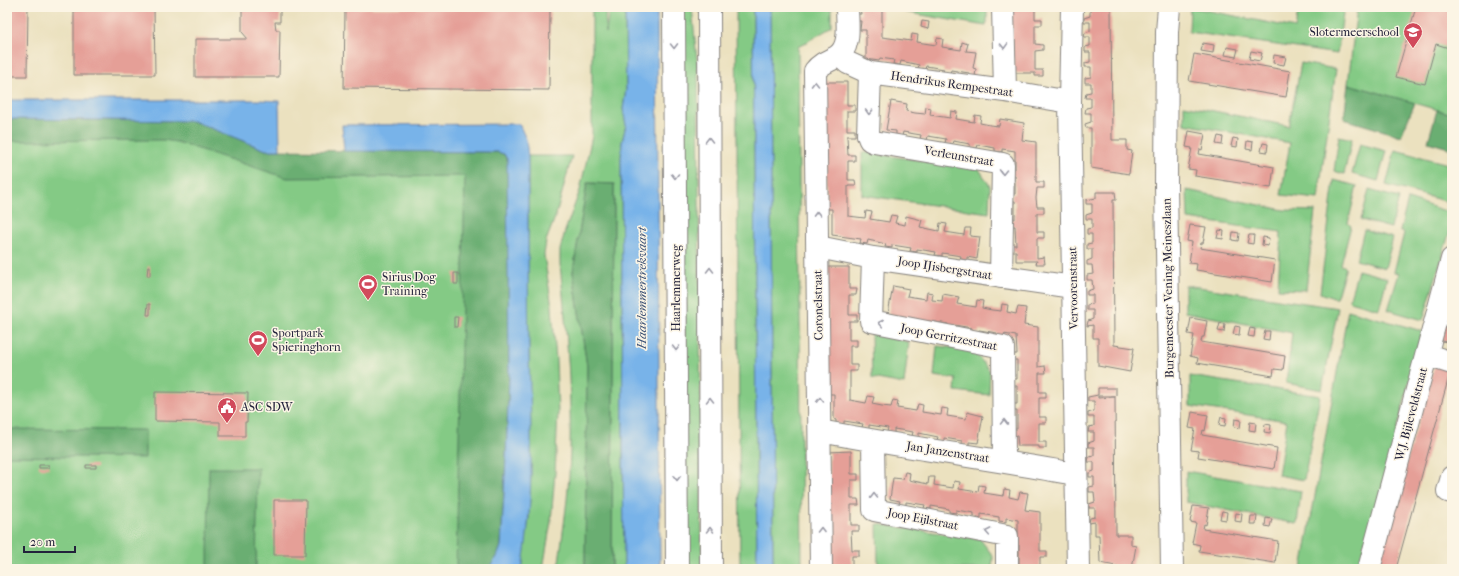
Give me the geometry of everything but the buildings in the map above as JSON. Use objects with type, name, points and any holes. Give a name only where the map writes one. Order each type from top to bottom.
[{"type":"street","name":"Haarlemmerweg","points":[[674,7],[677,569]]},
{"type":"street","points":[[709,7],[710,569]]},
{"type":"street","points":[[839,55],[847,44],[847,7]]},
{"type":"street","points":[[1003,7],[1005,91]]},
{"type":"street","name":"Vervoorenstraat","points":[[1072,7],[1070,102],[1078,569]]},
{"type":"street","name":"Burgemeester Vening Meineszlaan","points":[[1169,7],[1167,32],[1166,184],[1172,569]]},
{"type":"street","name":"Hendrikus Rempestraat","points":[[839,55],[848,64],[870,73],[1005,91],[1070,102]]},
{"type":"street","name":"Coronelstraat","points":[[821,569],[815,71],[818,66],[839,55]]},
{"type":"street","name":"Verleunstraat","points":[[870,73],[868,136],[870,140],[874,142],[1003,164],[1001,277]]},
{"type":"street","name":"Joop IJisbergstraat","points":[[818,247],[873,258],[1073,287]]},
{"type":"street","name":"Joop Gerritzestraat","points":[[873,258],[871,321],[1003,347],[1004,461]]},
{"type":"street","name":"W.J. Bijleveldstraat","points":[[1369,569],[1452,259]]},
{"type":"street","points":[[1426,355],[1452,363]]},
{"type":"street","name":"Jan Janzenstraat","points":[[820,430],[873,441],[1004,461],[1076,474]]},
{"type":"street","name":"Joop Eijlstraat","points":[[873,441],[874,510],[1007,536],[1007,569]]},
{"type":"green space","points":[[592,7],[605,7],[606,33],[609,7],[625,7],[626,90],[623,109],[626,125],[622,142],[621,160],[624,569],[612,569],[614,184],[587,183],[573,272],[587,366],[585,569],[558,569],[566,511],[570,449],[569,370],[560,250],[565,231],[580,190],[592,136]]},
{"type":"green space","points":[[683,7],[692,7],[698,72],[702,569],[686,569]]},
{"type":"green space","points":[[736,7],[753,7],[757,569],[740,569]]},
{"type":"green space","points":[[770,7],[832,7],[832,27],[798,47],[802,569],[773,569]]},
{"type":"green space","points":[[904,7],[987,7],[987,24],[986,26],[904,12]]},
{"type":"green space","points":[[1190,7],[1295,28],[1299,7],[1344,7],[1337,54],[1189,32]]},
{"type":"green space","name":"Slotermeerschool","points":[[1357,7],[1452,7],[1452,114],[1348,84]]},
{"type":"green space","points":[[1301,63],[1336,69],[1318,199],[1281,195],[1290,143],[1184,124],[1184,105],[1289,126]]},
{"type":"green space","points":[[1348,84],[1415,103],[1401,136],[1344,119]]},
{"type":"green space","points":[[1437,110],[1452,114],[1452,149],[1428,142]]},
{"type":"green space","name":"Sportpark Spieringhorn","points":[[7,116],[265,151],[489,153],[512,569],[7,569]]},
{"type":"green space","points":[[7,119],[193,121],[266,150],[497,152],[504,154],[508,162],[509,376],[506,458],[501,546],[497,557],[488,569],[456,569],[465,176],[287,178],[177,142],[163,140],[7,141]]},
{"type":"green space","points":[[1339,136],[1352,139],[1344,174],[1334,171]]},
{"type":"green space","points":[[1360,144],[1386,151],[1378,181],[1352,174]]},
{"type":"green space","points":[[1395,150],[1452,165],[1452,203],[1386,185]]},
{"type":"green space","points":[[862,152],[979,169],[990,186],[989,213],[862,195]]},
{"type":"green space","points":[[528,156],[572,156],[556,215],[546,241],[544,255],[552,307],[558,413],[551,521],[543,569],[522,569],[529,517],[531,472],[528,299]]},
{"type":"green space","points":[[1334,180],[1357,186],[1348,223],[1351,226],[1341,265],[1346,267],[1336,299],[1320,293]]},
{"type":"green space","points":[[587,183],[614,184],[612,569],[585,569],[587,366],[573,272]]},
{"type":"green space","points":[[1187,190],[1284,210],[1315,211],[1306,290],[1278,289],[1281,232],[1188,219]]},
{"type":"green space","points":[[1369,190],[1399,198],[1391,228],[1361,220]]},
{"type":"green space","points":[[1408,199],[1452,213],[1452,224],[1423,320],[1388,310],[1399,273],[1394,272],[1404,233],[1400,231]]},
{"type":"green space","points":[[1364,230],[1393,238],[1385,268],[1356,260]]},
{"type":"green space","points":[[1358,270],[1387,278],[1379,309],[1349,301]]},
{"type":"green space","points":[[1185,285],[1338,308],[1322,390],[1286,383],[1292,333],[1185,312]]},
{"type":"green space","points":[[1348,310],[1422,331],[1362,569],[1302,569]]},
{"type":"green space","points":[[871,334],[909,342],[904,384],[872,378]]},
{"type":"green space","points":[[937,346],[973,350],[990,371],[989,395],[955,391],[956,379],[934,376]]},
{"type":"green space","points":[[1190,376],[1320,396],[1304,480],[1278,475],[1287,421],[1190,406]]},
{"type":"green space","points":[[7,429],[145,430],[145,458],[7,456]]},
{"type":"green space","points":[[209,468],[258,468],[256,569],[208,569]]},
{"type":"green space","points":[[1186,471],[1301,491],[1297,524],[1186,502]]},
{"type":"green space","points":[[877,524],[980,539],[993,556],[992,569],[903,569],[878,565]]},
{"type":"water","name":"Haarlemmertrekvaart","points":[[625,7],[657,7],[660,569],[624,569],[621,160],[622,142],[626,125],[623,109],[626,90]]},
{"type":"water","points":[[753,7],[770,7],[773,569],[757,569]]},
{"type":"water","points":[[7,100],[279,101],[280,150],[266,150],[193,121],[7,119]]},
{"type":"water","points":[[519,124],[526,139],[528,156],[531,435],[529,516],[522,569],[488,569],[497,557],[501,546],[506,458],[509,376],[507,159],[504,154],[497,152],[344,151],[342,125]]},
{"type":"place","name":"Slotermeerschool","points":[[1413,49]]},
{"type":"place","name":"Sirius Dog Training","points":[[368,301]]},
{"type":"place","name":"Sportpark Spieringhorn","points":[[258,357]]},
{"type":"place","name":"ASC SDW","points":[[227,424]]}]
